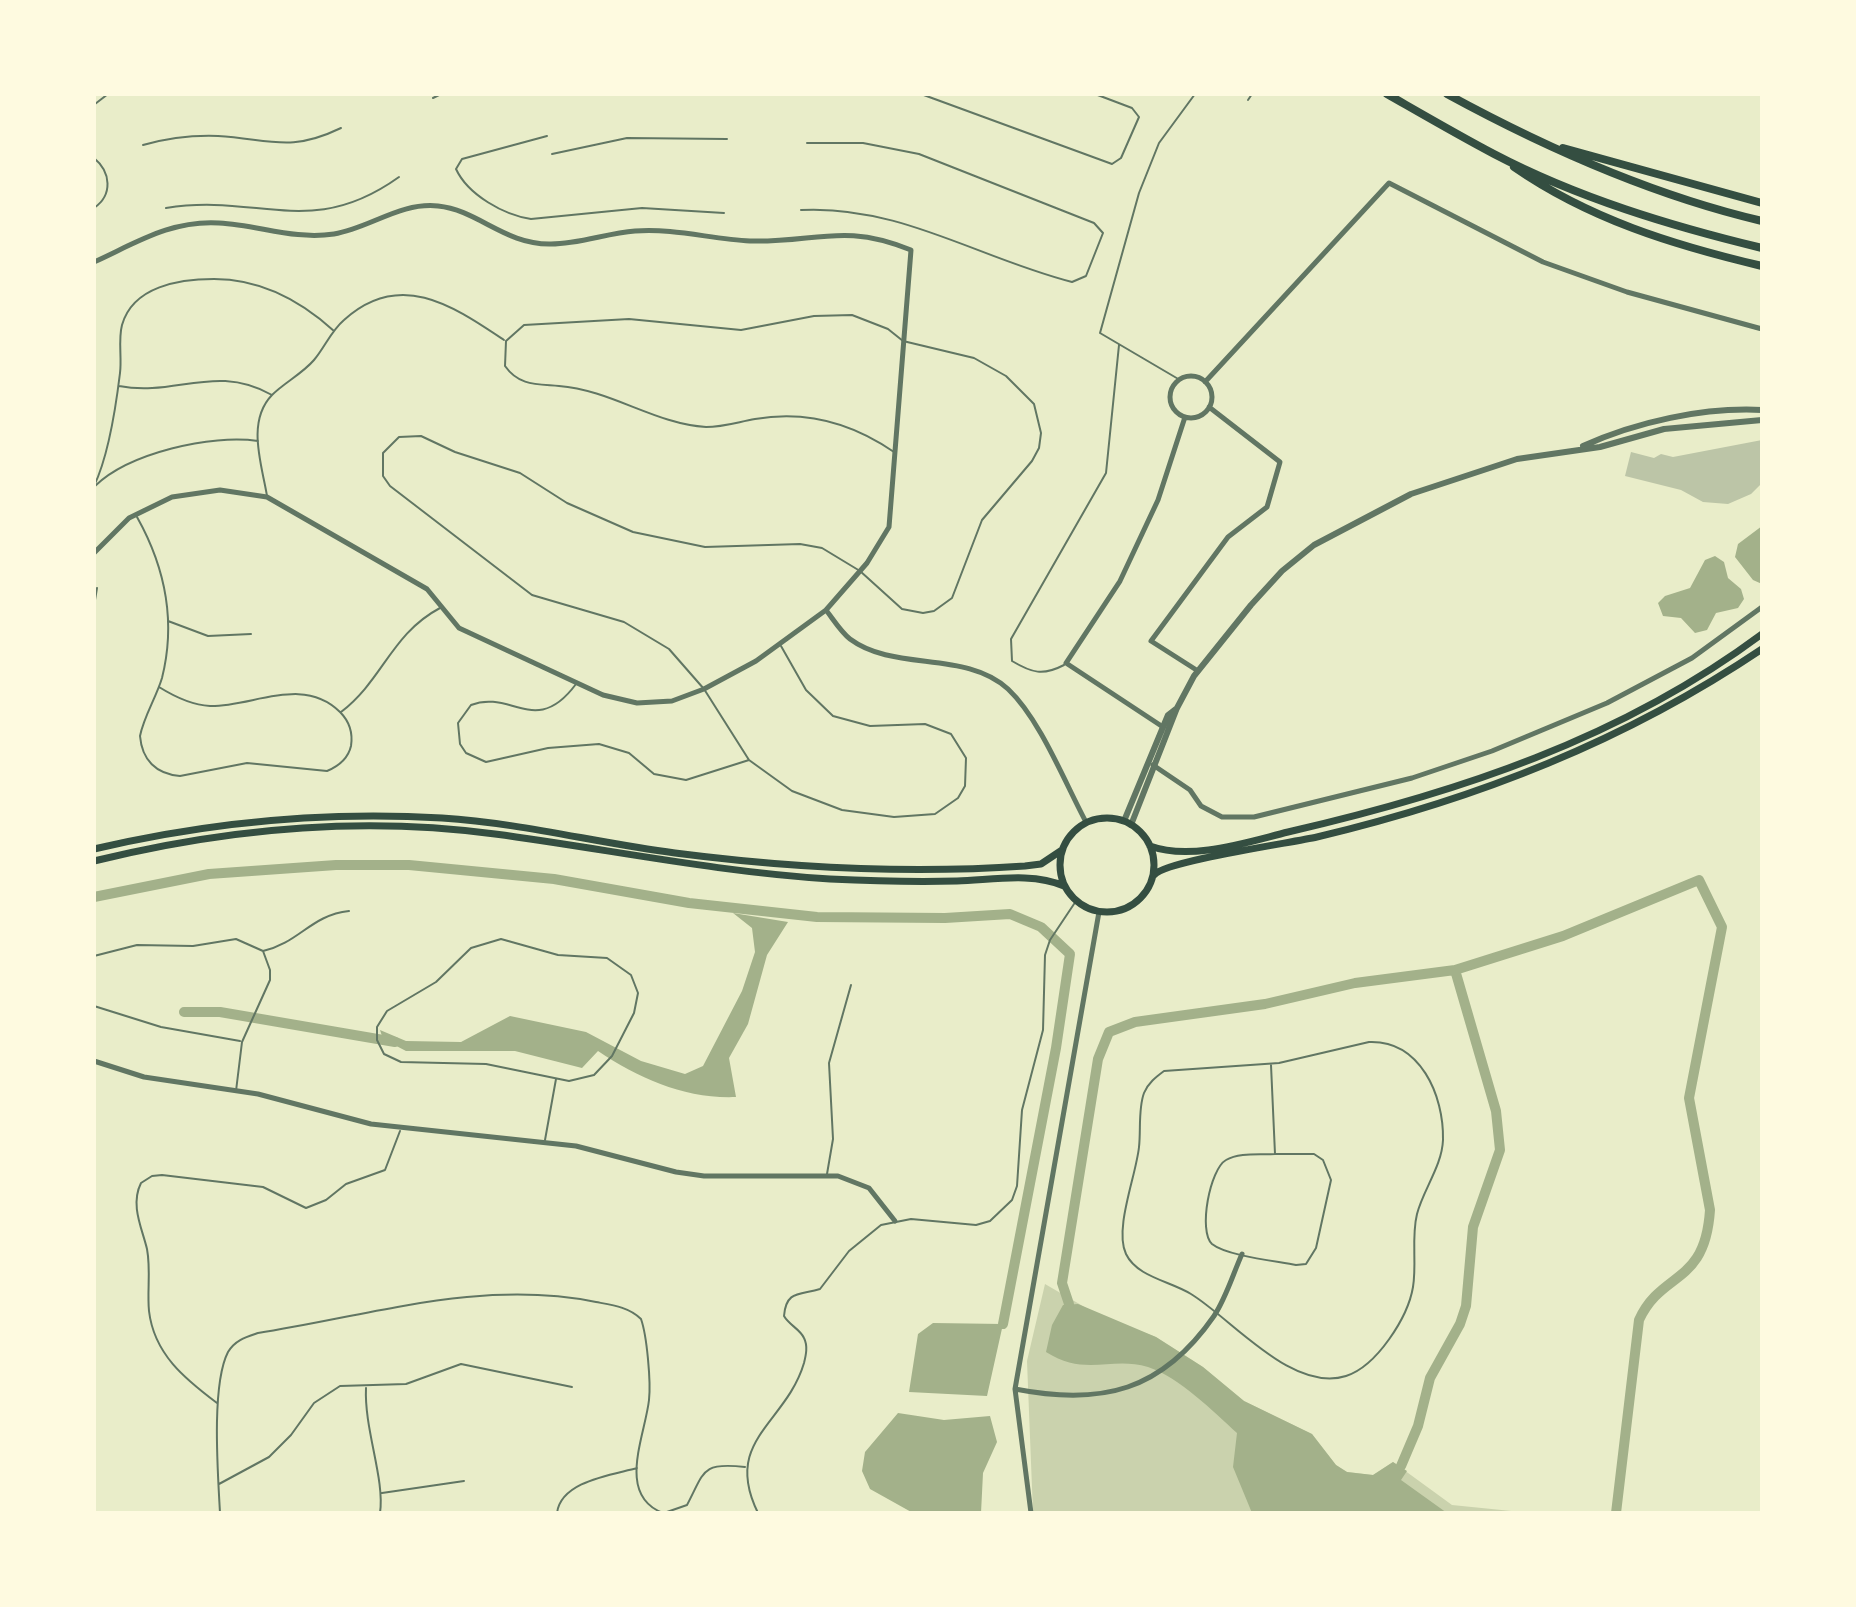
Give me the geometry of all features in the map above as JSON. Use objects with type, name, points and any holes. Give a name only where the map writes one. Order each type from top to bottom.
[{"type":"highway","points":[[1387,94],[1497,155],[1558,198],[1680,245],[1762,266]]},
{"type":"highway","points":[[1447,94],[1545,144],[1674,197],[1762,221]]},
{"type":"highway","points":[[1545,144],[1604,157],[1762,203]]},
{"type":"highway","points":[[1497,155],[1624,208],[1762,248]]},
{"type":"main road","points":[[1762,634],[1718,666],[1633,715],[1572,744],[1471,783],[1374,812],[1260,839],[1172,852],[1150,846],[1127,823],[1105,818],[1086,822],[1071,834],[1062,850],[1059,869],[1064,886],[1076,901],[1099,912],[1127,908],[1142,897],[1154,875],[1174,863],[1289,843],[1480,792],[1622,732],[1672,706],[1762,649]]},
{"type":"main road","points":[[94,849],[227,824],[363,816],[477,821],[675,853],[871,870],[1025,866],[1041,864],[1062,850]]},
{"type":"main road","points":[[94,861],[169,844],[251,832],[406,827],[494,834],[656,861],[786,875],[888,881],[1036,879],[1064,886]]},
{"type":"main road","points":[[1150,846],[1154,875]]},
{"type":"street","points":[[1205,382],[1389,183],[1543,262],[1642,297],[1762,329]]},
{"type":"street","points":[[94,262],[132,242],[174,227],[219,223],[311,236],[359,228],[419,205],[459,211],[499,234],[549,244],[635,231],[672,231],[752,241],[854,234],[911,250],[889,527],[860,571],[826,610],[780,645],[704,689],[672,701],[637,703],[614,699],[459,628],[415,581],[267,497],[220,490],[172,497],[135,515],[94,553]]},
{"type":"street","points":[[1193,377],[1205,382],[1211,394],[1209,407],[1199,416],[1185,417],[1174,409],[1170,397],[1180,380],[1193,377]]},
{"type":"street","points":[[1198,671],[1151,641],[1228,537],[1267,507],[1280,462],[1209,407]]},
{"type":"street","points":[[1579,448],[1615,432],[1640,426],[1716,413],[1762,410]]},
{"type":"street","points":[[1163,727],[1066,663],[1120,581],[1158,500],[1185,417]]},
{"type":"street","points":[[1127,823],[1177,708],[1198,671],[1282,571],[1314,545],[1411,494],[1517,459],[1600,447],[1677,427],[1762,420]]},
{"type":"street","points":[[1152,765],[1190,790],[1201,806],[1222,817],[1254,817],[1412,778],[1487,752],[1607,703],[1692,658],[1762,607]]},
{"type":"street","points":[[826,610],[850,639],[874,650],[978,672],[1007,688],[1027,714],[1086,822]]},
{"type":"street","points":[[1152,765],[1163,727],[1177,708]]},
{"type":"street","points":[[1031,1513],[1015,1389],[1099,912]]},
{"type":"street","points":[[94,1061],[144,1077],[236,1091],[400,1129],[545,1141],[676,1172],[704,1176],[827,1175],[869,1188],[895,1221]]},
{"type":"street","points":[[1015,1389],[1087,1396],[1135,1386],[1177,1363],[1215,1314],[1242,1254]]},
{"type":"lane","points":[[95,104],[108,94]]},
{"type":"lane","points":[[433,98],[441,94]]},
{"type":"lane","points":[[921,94],[1107,164],[1117,162],[1139,123],[1137,112],[1095,94]]},
{"type":"lane","points":[[1180,380],[1100,333],[1139,193],[1159,143],[1195,94]]},
{"type":"lane","points":[[1248,100],[1252,94]]},
{"type":"lane","points":[[143,145],[207,136],[281,145],[322,137],[341,128]]},
{"type":"lane","points":[[547,136],[462,159],[457,163],[458,175],[499,210],[515,216],[642,208],[724,213]]},
{"type":"lane","points":[[552,154],[627,138],[727,139]]},
{"type":"lane","points":[[801,210],[858,212],[913,224],[999,260],[1072,282],[1086,276],[1103,233],[1094,223],[937,160],[863,143],[807,143]]},
{"type":"lane","points":[[94,158],[103,167],[108,187],[105,197],[94,208]]},
{"type":"lane","points":[[166,208],[218,203],[315,212],[360,201],[399,177]]},
{"type":"lane","points":[[94,486],[105,453],[118,386],[122,327],[135,302],[160,287],[191,280],[222,279],[283,295],[334,331]]},
{"type":"lane","points":[[267,497],[258,441],[259,417],[272,395],[307,368],[334,331],[356,310],[372,302],[409,295],[445,303],[506,341]]},
{"type":"lane","points":[[780,645],[806,690],[833,716],[870,726],[925,724],[951,734],[966,758],[965,786],[948,808],[935,814],[868,815],[829,806],[792,791],[749,760],[704,689],[669,649],[647,634],[598,614],[551,604],[513,584],[390,486],[381,465],[389,444],[399,437],[421,436],[455,452],[520,473],[567,503],[633,532],[705,547],[800,544],[822,548],[860,571],[902,609],[923,613],[943,605],[957,588],[965,557],[982,520],[1032,461],[1039,448],[1040,418],[1034,404],[1016,383],[974,358],[903,341],[871,321],[833,314],[741,330],[629,319],[524,325],[506,341],[505,366],[523,382],[591,391],[687,425],[732,425],[779,416],[828,420],[874,439],[895,453]]},
{"type":"lane","points":[[1066,663],[1051,671],[1032,673],[1012,661],[1011,639],[1106,473],[1119,345]]},
{"type":"lane","points":[[118,386],[151,389],[216,379],[249,385],[272,395]]},
{"type":"lane","points":[[94,486],[117,469],[195,443],[220,439],[258,441]]},
{"type":"lane","points":[[135,515],[157,559],[168,621],[166,656],[159,687],[142,726],[141,746],[151,765],[169,775],[247,763],[327,771],[345,759],[351,749],[350,726],[340,712],[326,703],[293,694],[207,706],[190,703],[159,687]]},
{"type":"lane","points":[[94,606],[97,588]]},
{"type":"lane","points":[[340,712],[365,690],[408,629],[442,607]]},
{"type":"lane","points":[[168,621],[208,636],[251,634]]},
{"type":"lane","points":[[577,683],[557,704],[544,709],[516,709],[492,700],[471,705],[458,723],[460,744],[466,753],[486,762],[565,745],[615,746],[654,774],[670,780],[686,780],[749,760]]},
{"type":"lane","points":[[758,1513],[746,1467],[754,1440],[783,1407],[799,1378],[806,1354],[802,1334],[784,1316],[788,1298],[797,1292],[820,1289],[849,1251],[868,1233],[895,1221],[976,1225],[990,1221],[1012,1200],[1017,1186],[1022,1110],[1043,1030],[1045,955],[1050,940],[1076,901]]},
{"type":"lane","points":[[263,951],[292,940],[317,919],[349,911]]},
{"type":"lane","points":[[94,956],[137,945],[193,946],[236,939],[246,940],[263,951],[268,960],[270,980],[242,1042],[236,1091]]},
{"type":"lane","points":[[501,939],[558,955],[607,958],[624,967],[636,983],[637,1003],[612,1056],[594,1075],[582,1080],[556,1078],[486,1064],[401,1062],[384,1054],[377,1038],[380,1018],[436,982],[471,948],[501,939]]},
{"type":"lane","points":[[827,1175],[833,1139],[829,1063],[851,985]]},
{"type":"lane","points":[[94,1006],[161,1027],[242,1042]]},
{"type":"lane","points":[[1384,1042],[1410,1052],[1420,1062],[1431,1087],[1443,1141],[1416,1218],[1413,1287],[1406,1309],[1372,1359],[1360,1369],[1330,1378],[1300,1371],[1261,1349],[1195,1296],[1135,1266],[1122,1241],[1136,1168],[1144,1092],[1152,1080],[1164,1071],[1271,1064],[1384,1042]]},
{"type":"lane","points":[[1271,1064],[1275,1154]]},
{"type":"lane","points":[[545,1141],[556,1078]]},
{"type":"lane","points":[[218,1403],[180,1373],[153,1329],[147,1250],[137,1210],[141,1183],[152,1176],[162,1175],[242,1183],[273,1191],[299,1207],[315,1206],[346,1184],[385,1170],[400,1129]]},
{"type":"lane","points":[[1275,1154],[1314,1154],[1329,1169],[1331,1180],[1313,1258],[1296,1265],[1222,1250],[1206,1236],[1204,1226],[1214,1174],[1228,1158],[1275,1154]]},
{"type":"lane","points":[[220,1513],[218,1403],[230,1350],[236,1342],[258,1333],[419,1301],[527,1292],[565,1296],[628,1310],[641,1319],[649,1399],[637,1468],[641,1497],[663,1513],[687,1505],[699,1475],[706,1469],[724,1464],[746,1467]]},
{"type":"lane","points":[[219,1484],[269,1457],[291,1435],[314,1403],[332,1389],[349,1384],[406,1384],[461,1364],[572,1387]]},
{"type":"lane","points":[[367,1386],[368,1434],[380,1494],[380,1513]]},
{"type":"lane","points":[[557,1513],[561,1499],[576,1488],[637,1468]]},
{"type":"lane","points":[[380,1494],[464,1481]]},
{"type":"shaded area","points":[[1762,526],[1762,584],[1753,580],[1735,557],[1738,544]]},
{"type":"shaded area","points":[[1715,556],[1724,562],[1728,578],[1741,589],[1744,599],[1738,608],[1716,613],[1707,630],[1695,633],[1681,618],[1663,616],[1658,603],[1665,596],[1690,588],[1705,560]]},
{"type":"shaded area","points":[[733,913],[788,922],[767,955],[748,1024],[729,1058],[736,1097],[681,1091],[630,1070],[598,1051],[582,1068],[515,1051],[406,1051],[383,1039],[380,1030],[406,1041],[461,1042],[510,1016],[586,1032],[641,1061],[685,1074],[703,1066],[742,991],[755,952],[752,928]]},
{"type":"shaded area","points":[[1045,1284],[1100,1316],[1156,1337],[1203,1367],[1244,1401],[1312,1434],[1336,1465],[1347,1472],[1373,1475],[1393,1462],[1452,1505],[1531,1513],[1033,1513],[1027,1361]]},
{"type":"shaded area","points":[[1078,1304],[1156,1337],[1203,1367],[1244,1401],[1312,1434],[1336,1465],[1347,1472],[1373,1475],[1393,1462],[1407,1471],[1401,1480],[1447,1513],[1252,1513],[1233,1467],[1237,1433],[1196,1396],[1148,1367],[1135,1364],[1086,1365],[1046,1352],[1052,1325],[1063,1305]]},
{"type":"shaded area","points":[[933,1323],[1003,1324],[987,1396],[909,1392],[918,1334]]},
{"type":"shaded area","points":[[898,1413],[944,1420],[990,1416],[997,1442],[983,1473],[981,1513],[913,1513],[870,1489],[862,1471],[865,1452]]},
{"type":"building","points":[[1762,440],[1762,483],[1751,494],[1728,504],[1703,502],[1681,490],[1625,476],[1631,452],[1654,458],[1661,454],[1673,457]]},
{"type":"waterway","points":[[94,897],[209,874],[336,865],[409,865],[554,879],[689,903],[817,917],[945,918],[1010,914],[1041,927],[1070,954],[1056,1048],[1003,1324]]},
{"type":"waterway","points":[[1069,1304],[1062,1283],[1098,1059],[1109,1032],[1135,1022],[1265,1004],[1355,983],[1455,970],[1563,936],[1699,880],[1722,927],[1689,1098],[1710,1210],[1700,1252],[1691,1265],[1648,1304],[1639,1320],[1616,1513]]},
{"type":"waterway","points":[[1401,1466],[1418,1426],[1430,1378],[1460,1324],[1466,1306],[1473,1227],[1500,1150],[1496,1111],[1455,970]]},
{"type":"waterway","points":[[184,1012],[220,1012],[395,1042]]}]
